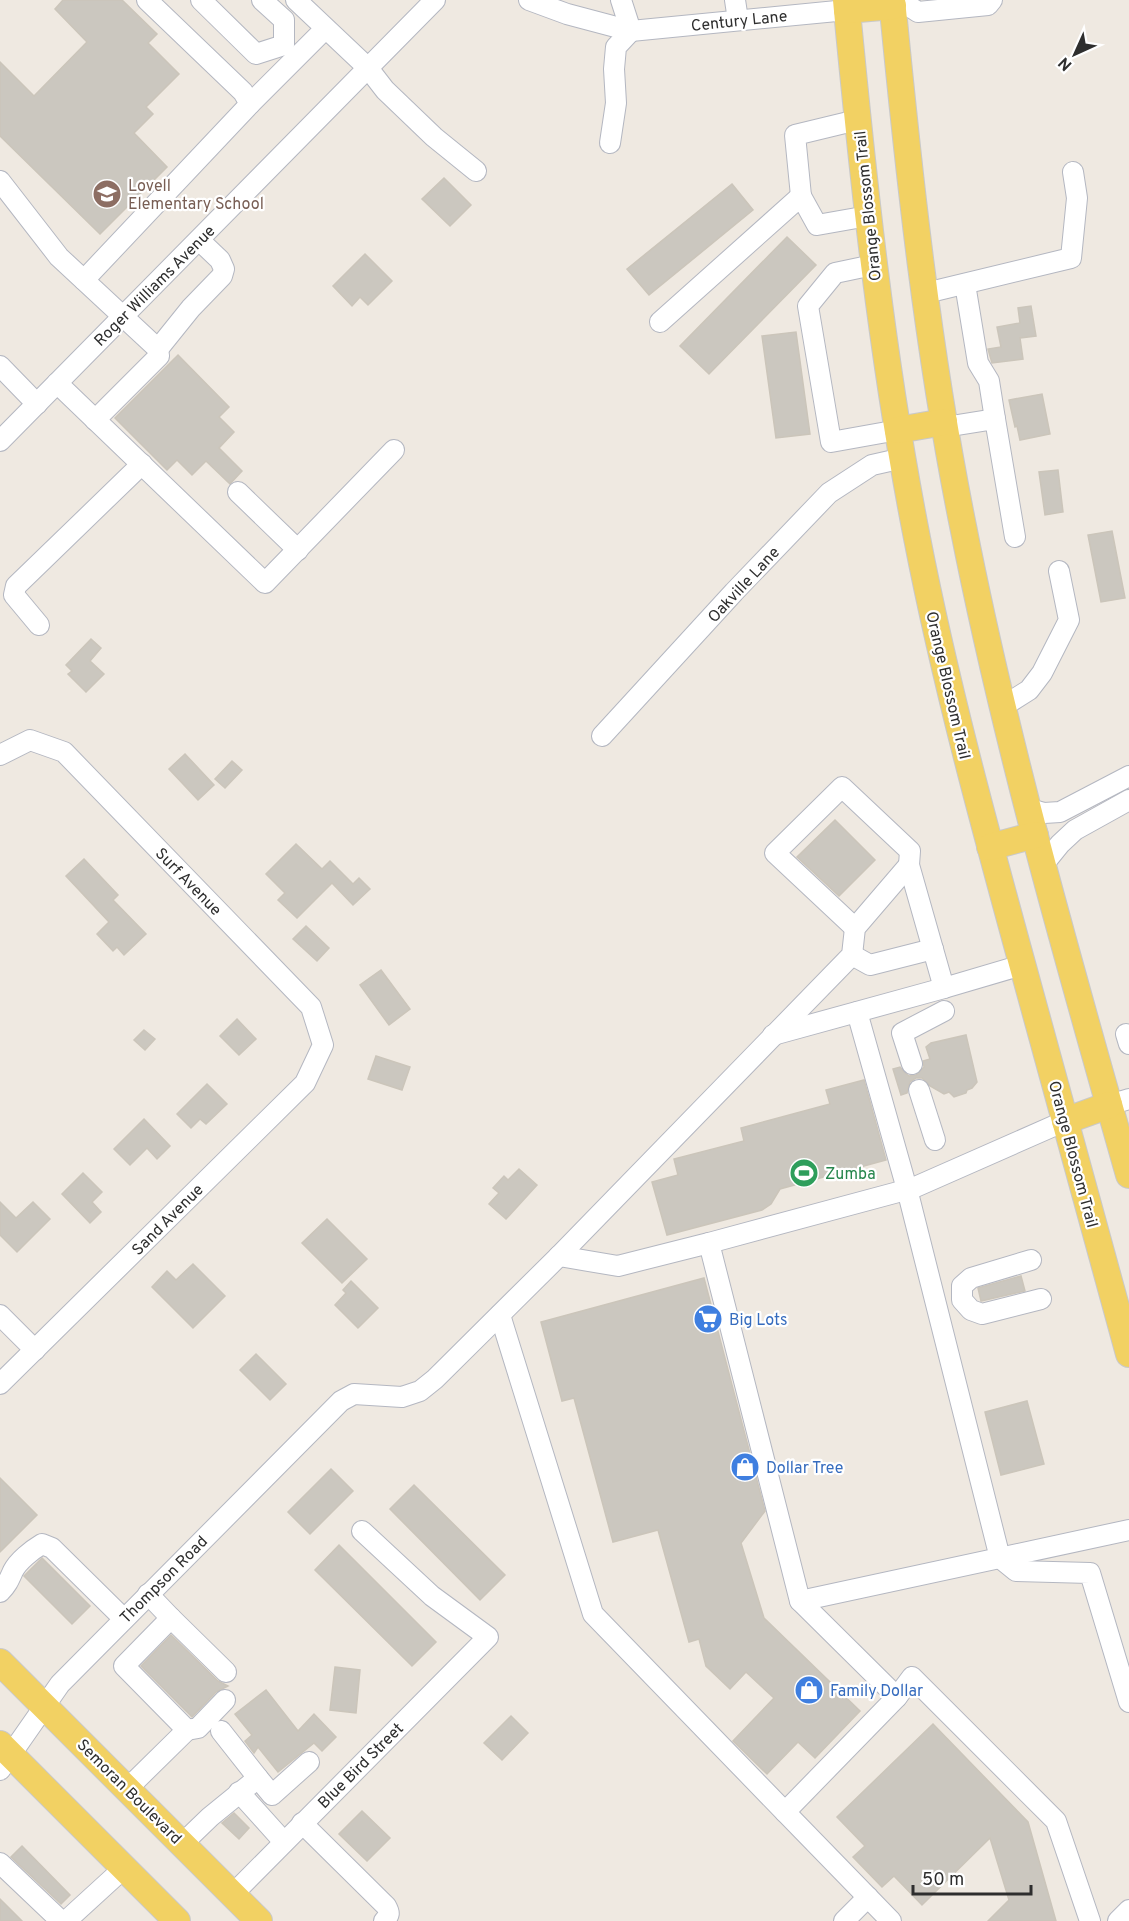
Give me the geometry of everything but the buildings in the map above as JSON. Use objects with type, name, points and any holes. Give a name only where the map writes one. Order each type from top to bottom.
[{"type":"main road","points":[[846,5],[899,2],[926,293],[944,424],[965,536],[1002,707],[1027,808],[1119,1102],[1129,1174]]},
{"type":"main road","name":"Orange Blossom Trail","points":[[846,5],[873,265],[916,535],[962,744],[1129,1354]]},
{"type":"main road","points":[[898,430],[944,424]]},
{"type":"main road","points":[[990,848],[1035,835]]},
{"type":"main road","points":[[1065,1121],[1119,1102]]},
{"type":"main road","name":"Semoran Boulevard","points":[[0,1662],[260,1921]]},
{"type":"main road","points":[[4,1756],[177,1921]]},
{"type":"street","points":[[147,0],[243,92],[250,104]]},
{"type":"street","points":[[201,0],[256,54],[284,45],[284,20],[262,0]]},
{"type":"street","points":[[297,0],[368,68],[385,90],[434,137],[476,171]]},
{"type":"street","name":"Roger Williams Avenue","points":[[0,441],[435,0]]},
{"type":"street","points":[[529,0],[567,14],[631,31]]},
{"type":"street","points":[[621,0],[631,31]]},
{"type":"street","points":[[735,0],[738,20]]},
{"type":"street","points":[[899,2],[918,12],[988,5],[992,0]]},
{"type":"street","name":"Century Lane","points":[[631,31],[738,20],[846,5]]},
{"type":"street","points":[[84,280],[325,28]]},
{"type":"street","points":[[610,143],[616,103],[614,69],[616,47],[631,31]]},
{"type":"street","points":[[857,120],[795,135],[801,196],[817,225],[868,216]]},
{"type":"street","points":[[926,293],[1071,258],[1077,198],[1073,172]]},
{"type":"street","points":[[0,181],[59,257],[124,315],[158,350],[159,356],[95,420]]},
{"type":"street","points":[[660,322],[801,196]]},
{"type":"street","points":[[158,350],[191,308],[222,276],[224,269],[220,260],[199,240]]},
{"type":"street","points":[[873,265],[835,273],[808,306],[831,442],[898,430]]},
{"type":"street","points":[[965,284],[978,363],[989,381],[1016,537]]},
{"type":"street","points":[[0,366],[37,404]]},
{"type":"street","points":[[57,383],[265,583],[394,450]]},
{"type":"street","points":[[944,424],[995,419]]},
{"type":"street","name":"Oakville Lane","points":[[602,736],[734,592],[830,493],[872,465],[903,458]]},
{"type":"street","points":[[39,625],[14,595],[15,586],[142,464]]},
{"type":"street","points":[[238,492],[298,550]]},
{"type":"street","points":[[1002,707],[1029,690],[1042,673],[1069,620],[1059,571]]},
{"type":"street","name":"Surf Avenue","points":[[0,755],[30,740],[64,752],[311,1007],[323,1045]]},
{"type":"street","points":[[1027,808],[1044,813],[1060,812],[1129,776]]},
{"type":"street","points":[[855,928],[775,853],[842,787],[910,851],[909,865],[944,988]]},
{"type":"street","points":[[1043,865],[1075,830],[1129,800]]},
{"type":"street","points":[[891,1921],[593,1614],[501,1315],[852,955],[855,928],[909,865]]},
{"type":"street","points":[[852,955],[870,965],[933,950]]},
{"type":"street","points":[[772,1036],[1022,965]]},
{"type":"street","points":[[912,1064],[902,1033],[944,1011]]},
{"type":"street","points":[[857,1012],[907,1190],[1000,1558],[1016,1571],[1090,1573],[1129,1702]]},
{"type":"street","name":"Sand Avenue","points":[[0,1384],[305,1083],[323,1045]]},
{"type":"street","points":[[919,1090],[935,1140]]},
{"type":"street","points":[[559,1256],[618,1266],[709,1243],[907,1190],[1065,1121]]},
{"type":"street","points":[[709,1243],[800,1601],[897,1697]]},
{"type":"street","points":[[1031,1260],[971,1278],[962,1286],[962,1300],[971,1310],[982,1314],[1041,1299]]},
{"type":"street","points":[[0,1315],[35,1350]]},
{"type":"street","name":"Thompson Road","points":[[4,1756],[60,1684],[341,1401],[354,1394],[402,1397],[420,1391],[501,1315]]},
{"type":"street","points":[[800,1601],[1129,1530]]},
{"type":"street","name":"Blue Bird Street","points":[[233,1894],[481,1644],[362,1531]]},
{"type":"street","points":[[0,1592],[9,1583],[14,1569],[42,1544],[52,1548],[124,1619]]},
{"type":"street","points":[[148,1594],[226,1672]]},
{"type":"street","points":[[171,1618],[124,1666],[186,1730]]},
{"type":"street","points":[[785,1812],[897,1697],[912,1677],[1056,1821],[1090,1921]]},
{"type":"street","points":[[127,1789],[186,1730],[198,1728],[225,1700]]},
{"type":"street","points":[[221,1731],[272,1795],[309,1762]]},
{"type":"street","points":[[182,1844],[210,1817],[258,1778]]},
{"type":"street","points":[[240,1792],[284,1842]]},
{"type":"street","points":[[302,1823],[386,1906],[390,1912],[384,1921]]},
{"type":"street","points":[[0,1863],[61,1921]]},
{"type":"street","points":[[66,1921],[124,1868]]},
{"type":"street","points":[[844,1921],[868,1897]]},
{"type":"street","points":[[1118,1921],[1129,1910]]},
{"type":"place","name":"Lovell Elementary School","points":[[107,194]]},
{"type":"place","name":"Zumba","points":[[804,1173]]},
{"type":"place","name":"Big Lots","points":[[708,1319]]},
{"type":"place","name":"Dollar Tree","points":[[745,1467]]},
{"type":"place","name":"Family Dollar","points":[[809,1690]]}]
